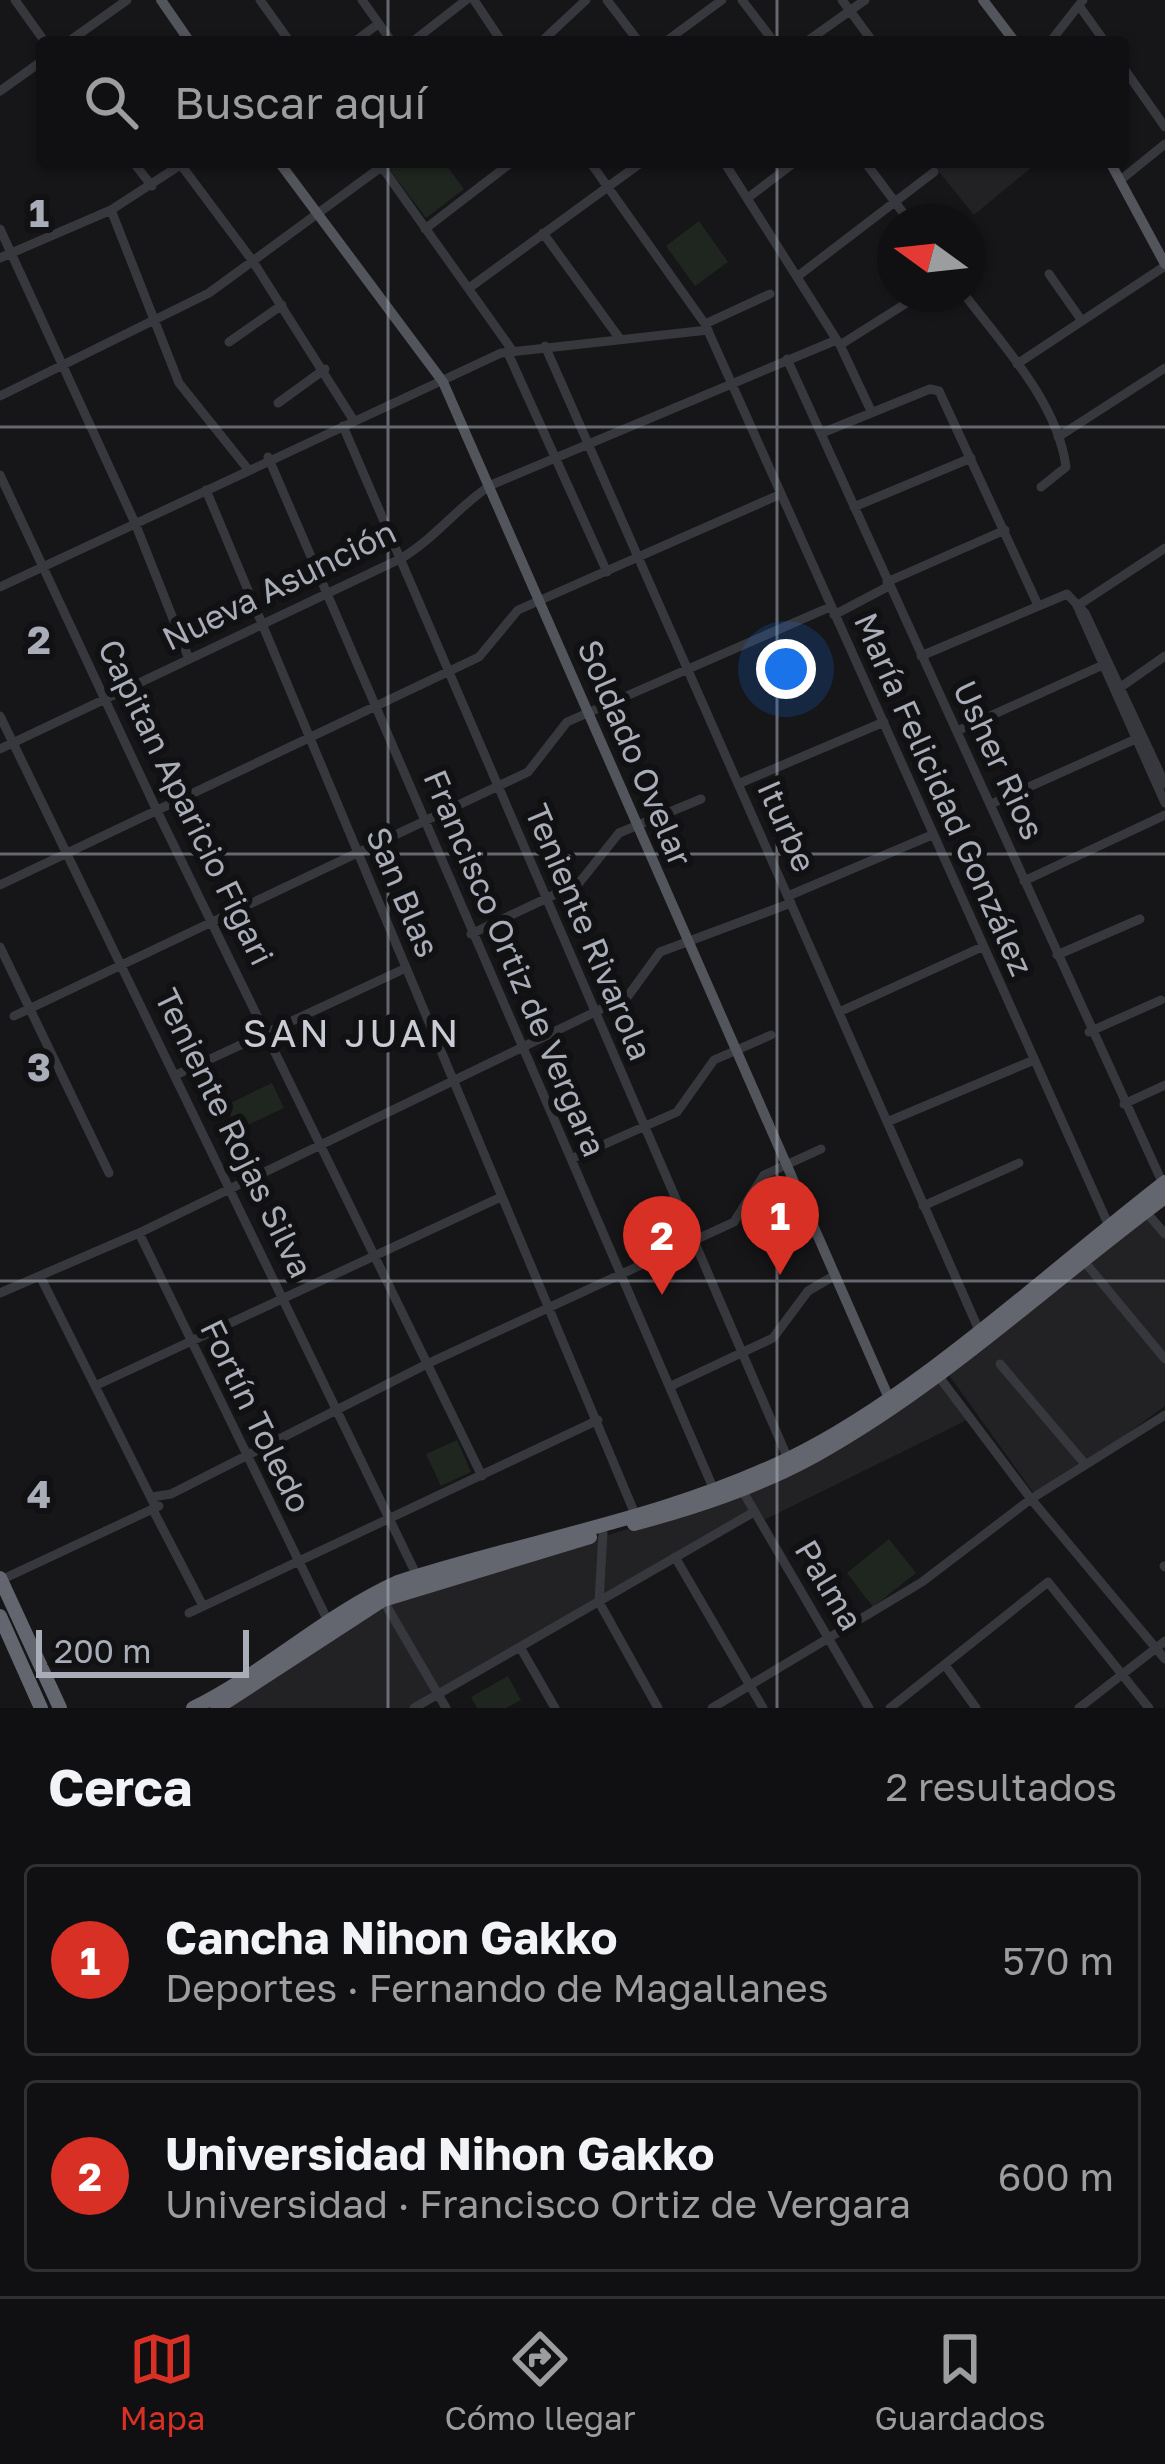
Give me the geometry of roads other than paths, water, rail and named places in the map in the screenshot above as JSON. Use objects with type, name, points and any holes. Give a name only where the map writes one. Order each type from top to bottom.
[{"type":"highway","points":[[217,1708],[383,1600],[742,1490],[815,1456],[1164,1188]]},
{"type":"highway","points":[[194,1708],[239,1684],[371,1594],[416,1576],[714,1490],[788,1459],[937,1374],[1146,1212],[1164,1188]]},
{"type":"highway","points":[[2,1588],[50,1708]]},
{"type":"highway","points":[[2,1588],[64,1708]]},
{"type":"highway","points":[[0,1616],[41,1708]]},
{"type":"main road","points":[[161,0],[186,36]]},
{"type":"main road","points":[[990,3],[1011,36]]},
{"type":"main road","name":"Soldado Ovelar","points":[[284,168],[443,382],[890,1401]]},
{"type":"main road","points":[[1115,168],[1165,265]]},
{"type":"street","points":[[15,0],[41,36]]},
{"type":"street","points":[[77,36],[128,0]]},
{"type":"street","points":[[260,0],[286,36]]},
{"type":"street","points":[[362,0],[387,36]]},
{"type":"street","points":[[420,36],[470,0],[497,36]]},
{"type":"street","points":[[548,36],[586,0]]},
{"type":"street","points":[[607,0],[634,36]]},
{"type":"street","points":[[673,36],[722,0]]},
{"type":"street","points":[[742,0],[769,36]]},
{"type":"street","points":[[842,0],[869,36]]},
{"type":"street","points":[[815,36],[865,0]]},
{"type":"street","points":[[1055,36],[1082,3],[1101,36]]},
{"type":"street","points":[[362,36],[378,24]]},
{"type":"street","points":[[0,91],[36,65]]},
{"type":"street","points":[[1129,76],[1165,127]]},
{"type":"street","points":[[1124,178],[1165,144]]},
{"type":"street","points":[[138,168],[152,186]]},
{"type":"street","points":[[0,258],[111,210],[177,168]]},
{"type":"street","name":"Teniente Rivarola","points":[[186,168],[326,369],[447,672],[788,1459]]},
{"type":"street","points":[[0,396],[155,323],[320,215],[377,168]]},
{"type":"street","points":[[386,168],[509,350],[607,572]]},
{"type":"street","points":[[425,229],[504,168]]},
{"type":"street","points":[[594,168],[706,327],[733,383]]},
{"type":"street","points":[[469,288],[635,168]]},
{"type":"street","points":[[728,168],[837,343],[872,412]]},
{"type":"street","points":[[749,197],[787,168]]},
{"type":"street","points":[[870,168],[895,202]]},
{"type":"street","points":[[797,276],[934,172]]},
{"type":"street","points":[[111,210],[179,383],[247,468]]},
{"type":"street","points":[[0,229],[134,523],[189,658]]},
{"type":"street","points":[[543,233],[620,340]]},
{"type":"street","points":[[1017,364],[1165,265]]},
{"type":"street","points":[[1049,274],[1082,320]]},
{"type":"street","points":[[0,587],[268,458],[509,350],[706,327],[770,294]]},
{"type":"street","points":[[229,342],[282,305]]},
{"type":"street","name":"Nueva Asunción","points":[[0,749],[400,559],[439,534],[464,502],[491,485],[788,359],[837,343],[890,312]]},
{"type":"street","points":[[978,312],[1017,364],[1058,437],[1066,467],[1041,487]]},
{"type":"street","name":"Iturbe","points":[[545,346],[978,1328]]},
{"type":"street","name":"Usher Rios","points":[[788,359],[992,804],[1089,1032],[1164,1188]]},
{"type":"street","points":[[1058,437],[1165,368]]},
{"type":"street","points":[[278,403],[326,369]]},
{"type":"street","name":"María Felicidad González","points":[[733,383],[1109,1226]]},
{"type":"street","points":[[822,434],[936,388],[1037,603]]},
{"type":"street","name":"Francisco Ortiz de Vergara","points":[[268,458],[714,1490]]},
{"type":"street","points":[[854,507],[971,458]]},
{"type":"street","name":"Capitan Aparicio Figari","points":[[0,475],[158,813],[482,1476]]},
{"type":"street","name":"San Blas","points":[[206,490],[635,1514]]},
{"type":"street","points":[[0,885],[479,657],[518,610],[781,494]]},
{"type":"street","points":[[14,1016],[528,772],[567,722],[832,611],[1005,530]]},
{"type":"street","points":[[1078,608],[1165,548]]},
{"type":"street","points":[[921,656],[1067,594],[1165,784]]},
{"type":"street","points":[[1117,690],[1165,656]]},
{"type":"street","points":[[957,731],[1105,664]]},
{"type":"street","name":"Teniente Rojas Silva","points":[[0,716],[178,1074],[416,1576]]},
{"type":"street","points":[[738,784],[884,722]]},
{"type":"street","points":[[992,804],[1139,737]]},
{"type":"street","points":[[1159,772],[1165,802]]},
{"type":"street","points":[[471,934],[579,883],[619,833],[701,799]]},
{"type":"street","points":[[1024,881],[1165,814]]},
{"type":"street","points":[[0,1293],[139,1233],[628,996],[660,952],[686,938],[789,899],[932,835]]},
{"type":"street","points":[[1057,955],[1140,920]]},
{"type":"street","points":[[0,946],[109,1173]]},
{"type":"street","points":[[839,1012],[982,947]]},
{"type":"street","points":[[178,1074],[406,968]]},
{"type":"street","points":[[1089,1032],[1160,1000]]},
{"type":"street","points":[[571,1160],[677,1112],[714,1060],[770,1036]]},
{"type":"street","points":[[887,1122],[1034,1060]]},
{"type":"street","points":[[1124,1104],[1165,1085]]},
{"type":"street","points":[[2,1588],[244,1455],[429,1363],[734,1222],[756,1183],[821,1149]]},
{"type":"street","points":[[923,1206],[1018,1163]]},
{"type":"street","points":[[97,1385],[502,1197]]},
{"type":"street","points":[[1146,1212],[1165,1234]]},
{"type":"street","name":"Fortín Toledo","points":[[139,1233],[328,1621]]},
{"type":"street","points":[[1083,1260],[1165,1359]]},
{"type":"street","points":[[40,1276],[203,1606]]},
{"type":"street","points":[[671,1385],[773,1338],[808,1291],[832,1277]]},
{"type":"street","points":[[1000,1364],[1085,1464]]},
{"type":"street","points":[[937,1374],[1031,1499],[1161,1645],[1165,1659]]},
{"type":"street","points":[[712,1708],[922,1582],[1031,1499],[1165,1415]]},
{"type":"street","points":[[189,1613],[598,1420]]},
{"type":"street","name":"Palma","points":[[742,1490],[869,1708]]},
{"type":"street","points":[[414,1708],[754,1512]]},
{"type":"street","points":[[603,1533],[599,1602],[658,1708]]},
{"type":"street","points":[[675,1558],[763,1708]]},
{"type":"street","points":[[890,1708],[1048,1582],[1148,1708]]},
{"type":"street","points":[[383,1600],[446,1708]]},
{"type":"street","points":[[1079,1708],[1161,1645]]},
{"type":"street","points":[[520,1647],[555,1708]]},
{"type":"street","points":[[945,1664],[976,1708]]},
{"type":"place","name":"Cancha Nihon Gakko","points":[[780,1275]]},
{"type":"place","name":"Universidad Nihon Gakko","points":[[662,1295]]},
{"type":"district","name":"SAN JUAN","points":[[352,1033]]}]
